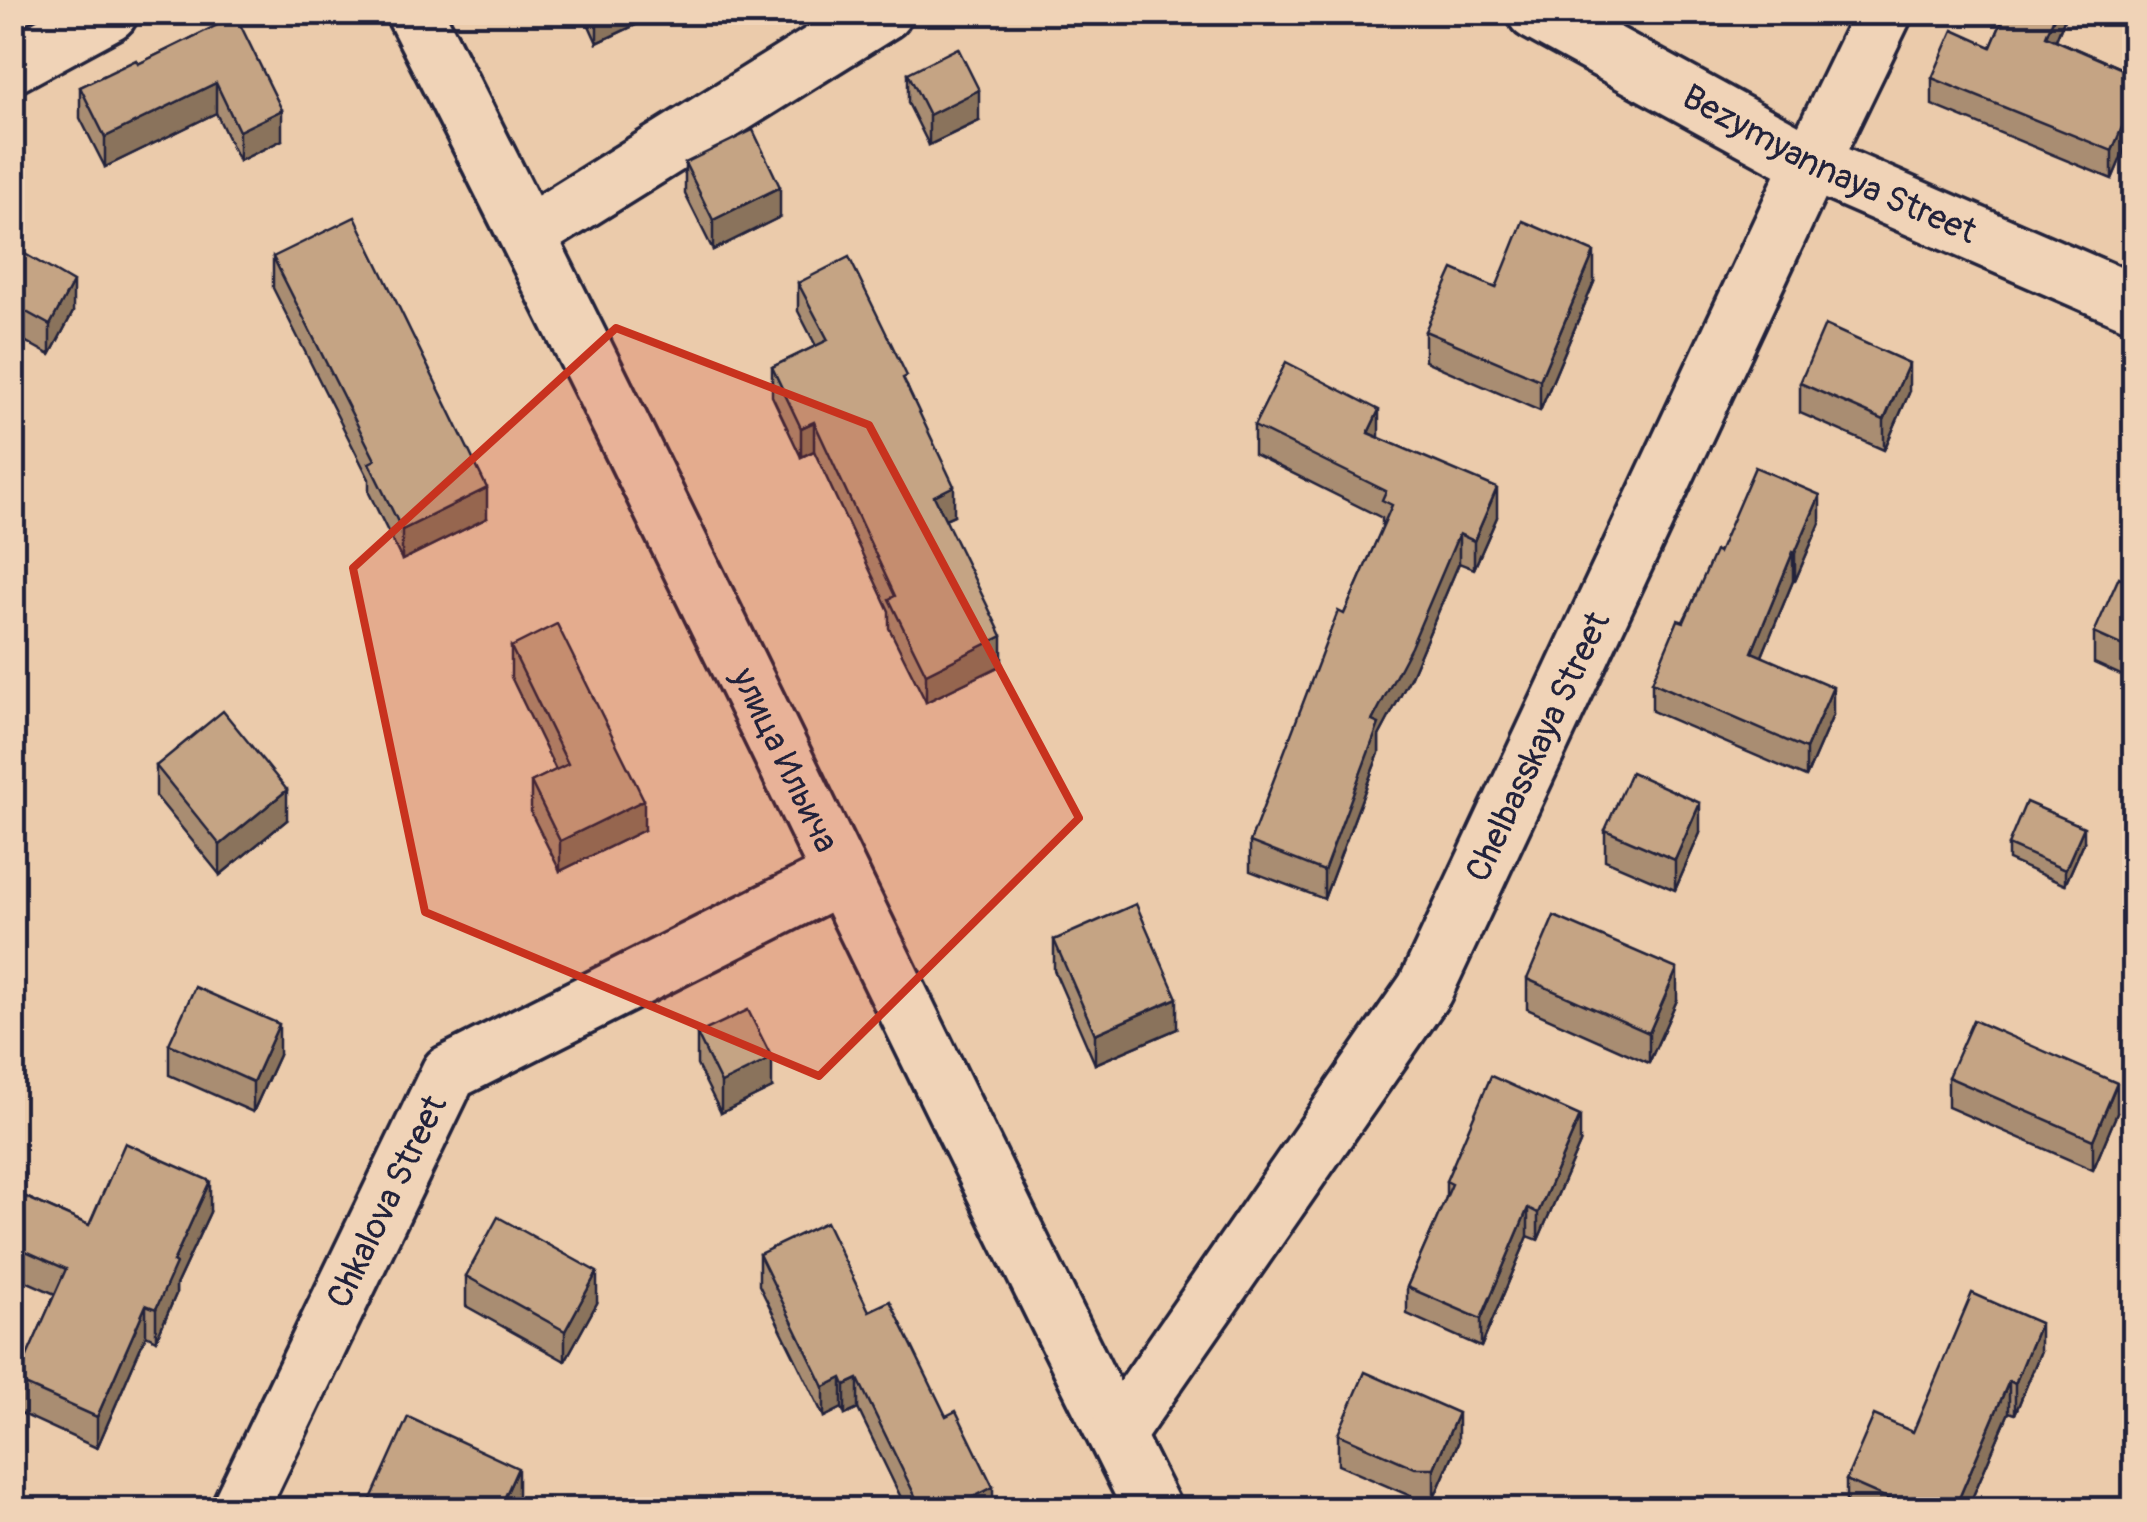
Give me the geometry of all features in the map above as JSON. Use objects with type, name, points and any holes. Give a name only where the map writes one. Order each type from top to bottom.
[{"type":"street","points":[[12,65],[110,12]]},
{"type":"street","name":"улица Ильича","points":[[414,12],[528,234],[1154,1510]]},
{"type":"street","points":[[528,234],[884,12]]},
{"type":"street","name":"Bezymyannaya Street","points":[[1535,12],[1811,163],[2134,304]]},
{"type":"street","name":"Chelbasskaya Street","points":[[1116,1435],[1426,989],[1884,12]]},
{"type":"street","name":"Chkalova Street","points":[[239,1510],[449,1073],[840,876]]},
{"type":"highlighted area","points":[[616,328],[869,425],[1079,818],[819,1076],[425,912],[353,568]]},
{"type":"building","points":[[2006,12],[2056,12],[2046,36],[2134,74],[2134,99],[2112,151],[1932,78],[1953,30],[1991,47]]},
{"type":"building","points":[[236,16],[282,110],[239,131],[216,83],[105,137],[80,87],[136,60],[138,64]]},
{"type":"building","points":[[958,48],[979,90],[929,115],[908,73]]},
{"type":"building","points":[[753,130],[780,187],[713,220],[685,163]]},
{"type":"building","points":[[355,217],[487,488],[402,530],[369,463],[375,460],[273,257]]},
{"type":"building","points":[[1523,221],[1594,252],[1540,380],[1425,331],[1453,269],[1496,288]]},
{"type":"building","points":[[13,247],[73,282],[50,325],[12,304]]},
{"type":"building","points":[[849,257],[907,376],[903,378],[954,486],[934,496],[1002,636],[926,674],[889,599],[895,596],[814,422],[801,428],[772,367],[828,340],[798,283]]},
{"type":"building","points":[[1825,325],[1909,363],[1884,420],[1800,383]]},
{"type":"building","points":[[1286,362],[1379,410],[1368,433],[1497,488],[1474,541],[1459,534],[1411,647],[1372,721],[1379,724],[1324,871],[1250,842],[1338,611],[1344,614],[1392,505],[1382,500],[1386,491],[1254,426]]},
{"type":"building","points":[[1755,467],[1820,495],[1752,652],[1833,687],[1806,749],[1652,682],[1678,620],[1684,622],[1715,551],[1718,553]]},
{"type":"building","points":[[2119,577],[2134,584],[2134,651],[2094,633]]},
{"type":"building","points":[[557,624],[644,800],[560,841],[531,782],[568,764],[511,647]]},
{"type":"building","points":[[223,711],[287,790],[220,845],[156,766]]},
{"type":"building","points":[[1631,772],[1700,803],[1675,860],[1605,830]]},
{"type":"building","points":[[2026,802],[2084,827],[2065,870],[2008,845]]},
{"type":"building","points":[[1136,904],[1177,998],[1095,1034],[1054,940]]},
{"type":"building","points":[[1554,916],[1677,969],[1649,1033],[1527,979]]},
{"type":"building","points":[[195,987],[279,1024],[253,1082],[169,1044]]},
{"type":"building","points":[[748,1010],[772,1058],[721,1083],[697,1034]]},
{"type":"building","points":[[1973,1020],[2117,1083],[2093,1140],[1948,1077]]},
{"type":"building","points":[[1491,1076],[1580,1116],[1538,1213],[1528,1208],[1481,1319],[1407,1287],[1452,1184],[1446,1181]]},
{"type":"building","points":[[125,1143],[210,1181],[156,1309],[146,1305],[97,1417],[16,1381],[66,1269],[12,1245],[12,1191],[89,1225]]},
{"type":"building","points":[[498,1217],[597,1272],[565,1331],[466,1276]]},
{"type":"building","points":[[826,1222],[869,1311],[890,1301],[946,1416],[956,1411],[993,1487],[948,1510],[922,1510],[858,1379],[845,1385],[842,1378],[824,1387],[759,1254]]},
{"type":"building","points":[[1972,1293],[2040,1323],[2015,1384],[2009,1381],[1954,1510],[1914,1510],[1846,1480],[1874,1415],[1913,1432]]},
{"type":"building","points":[[1365,1372],[1458,1413],[1434,1468],[1415,1468],[1338,1434]]},
{"type":"building","points":[[408,1417],[518,1468],[499,1510],[366,1510]]}]
